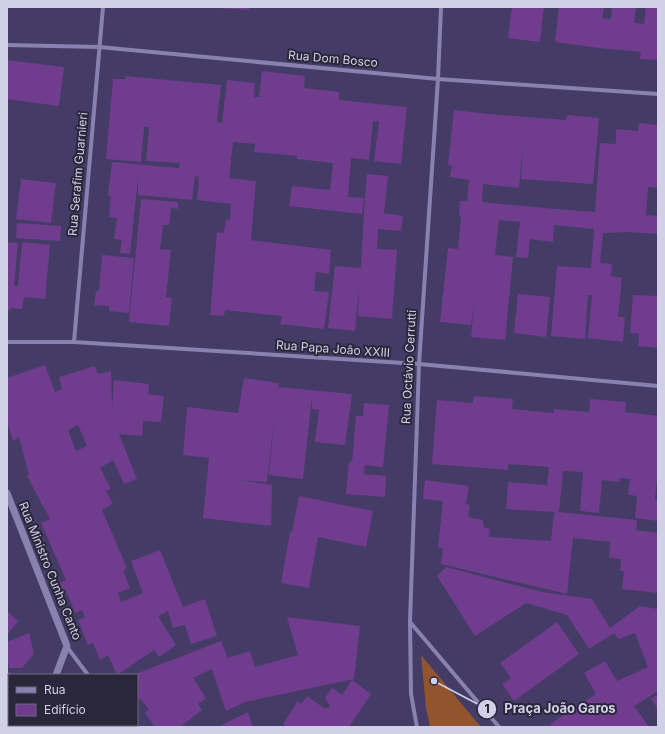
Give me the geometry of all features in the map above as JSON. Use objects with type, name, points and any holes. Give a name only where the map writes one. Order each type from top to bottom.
[{"type":"street","name":"Rua Serafim Guarnieri","points":[[74,342],[103,7]]},
{"type":"street","name":"Rua Octávio Cerrutti","points":[[417,727],[411,694],[410,621],[419,364],[438,79],[441,7]]},
{"type":"street","name":"Rua Dom Bosco","points":[[7,45],[99,47],[438,79],[658,94]]},
{"type":"street","name":"Rua Papa João XXIII","points":[[7,342],[74,342],[419,364],[658,386]]},
{"type":"street","name":"Rua Ministro Cunha Canto","points":[[7,493],[9,502],[67,646],[87,674]]},
{"type":"street","points":[[410,621],[498,727]]},
{"type":"street","points":[[56,674],[67,646]]},
{"type":"shaded area","points":[[421,655],[481,727],[430,727],[426,708]]},
{"type":"building","points":[[249,7],[249,10],[218,8]]},
{"type":"building","points":[[512,7],[544,7],[540,42],[508,38]]},
{"type":"building","points":[[559,7],[604,7],[602,18],[611,19],[612,7],[636,7],[634,23],[644,24],[646,7],[658,7],[658,60],[640,59],[641,52],[555,42]]},
{"type":"building","points":[[7,60],[64,67],[59,106],[7,99]]},
{"type":"building","points":[[262,71],[305,76],[304,88],[339,92],[339,100],[407,107],[401,164],[374,161],[379,122],[373,121],[369,160],[351,158],[348,197],[364,198],[362,214],[289,206],[292,186],[330,190],[333,163],[297,159],[297,156],[254,152],[255,144],[233,142],[229,178],[256,181],[251,240],[331,250],[329,274],[316,272],[314,291],[329,292],[324,329],[280,324],[282,316],[225,310],[224,316],[210,315],[217,232],[224,233],[226,219],[230,220],[231,204],[197,200],[199,177],[195,176],[192,200],[138,195],[138,179],[130,254],[120,253],[122,240],[114,239],[117,218],[109,217],[111,196],[108,195],[112,162],[179,168],[180,163],[146,161],[149,127],[144,127],[141,162],[106,159],[113,79],[125,79],[125,76],[221,85],[217,122],[222,123],[227,80],[255,83],[254,97],[259,97]]},
{"type":"building","points":[[454,110],[566,120],[567,115],[599,118],[593,184],[521,179],[523,143],[519,188],[483,184],[482,202],[595,212],[600,143],[616,144],[616,129],[638,131],[639,123],[658,125],[658,188],[648,187],[646,215],[658,216],[658,234],[630,232],[603,233],[600,263],[612,264],[611,276],[622,278],[618,317],[625,317],[623,342],[588,338],[592,295],[588,295],[585,339],[551,336],[557,266],[591,268],[594,229],[554,225],[553,242],[530,239],[528,258],[516,257],[520,222],[499,220],[495,255],[513,257],[505,340],[471,337],[474,305],[471,325],[440,322],[448,248],[458,249],[461,216],[459,216],[460,201],[467,201],[469,180],[450,177],[452,166],[448,165]]},
{"type":"building","points":[[367,174],[388,176],[384,213],[403,216],[401,231],[378,229],[377,249],[397,250],[392,319],[358,316],[359,289],[355,331],[328,328],[335,266],[361,268]]},
{"type":"building","points":[[21,179],[56,183],[51,223],[16,219]]},
{"type":"building","points":[[141,199],[178,202],[178,209],[171,208],[169,225],[163,225],[160,249],[171,250],[166,297],[172,298],[169,326],[129,322]]},
{"type":"building","points":[[17,223],[61,226],[60,241],[16,238]]},
{"type":"building","points":[[7,242],[18,243],[14,286],[18,286],[22,242],[50,245],[45,299],[24,297],[22,309],[11,308],[11,310],[7,310]]},
{"type":"building","points":[[102,255],[134,258],[129,313],[109,311],[109,306],[94,305],[96,291],[99,291]]},
{"type":"building","points":[[518,294],[550,297],[546,337],[514,333]]},
{"type":"building","points":[[633,295],[658,296],[658,348],[638,346],[639,334],[630,333]]},
{"type":"building","points":[[45,365],[55,392],[62,389],[59,377],[95,366],[98,374],[111,371],[112,408],[114,380],[149,384],[148,394],[164,396],[161,422],[143,421],[142,436],[119,434],[137,479],[124,484],[113,460],[100,468],[111,489],[106,491],[113,504],[102,510],[127,568],[123,571],[130,588],[118,593],[121,602],[143,593],[131,561],[160,550],[183,607],[205,599],[217,636],[191,644],[185,625],[173,628],[168,611],[158,616],[176,645],[159,657],[154,650],[118,674],[117,674],[108,655],[100,660],[93,643],[88,645],[78,620],[85,617],[82,610],[75,613],[67,593],[63,596],[57,584],[66,580],[41,523],[50,519],[27,476],[29,475],[19,437],[13,441],[7,421],[7,378]],"holes":[[[78,425],[87,446],[76,451],[68,430]]]},
{"type":"building","points":[[244,378],[279,383],[278,387],[352,394],[345,445],[315,442],[319,410],[312,409],[312,397],[303,479],[269,475],[274,420],[267,482],[239,480],[272,485],[271,526],[203,518],[209,458],[183,455],[187,407],[238,413]]},
{"type":"building","points":[[474,396],[513,399],[512,409],[554,413],[554,409],[589,412],[590,399],[626,402],[625,412],[658,416],[658,470],[655,499],[658,500],[658,521],[635,518],[637,496],[628,495],[630,479],[620,478],[619,482],[602,480],[599,513],[580,511],[583,472],[563,471],[559,512],[637,520],[636,530],[658,533],[658,593],[622,589],[624,571],[620,571],[621,559],[609,558],[610,542],[573,538],[567,594],[441,564],[443,549],[438,547],[443,501],[423,499],[425,480],[469,486],[466,504],[470,505],[468,517],[483,520],[483,527],[490,529],[489,537],[551,541],[554,512],[506,509],[508,482],[547,485],[549,467],[508,464],[508,470],[432,464],[437,400],[473,403]]},
{"type":"building","points":[[364,403],[389,405],[383,467],[365,465],[364,474],[386,476],[385,497],[346,494],[349,461],[352,462],[356,416],[363,416]]},
{"type":"building","points":[[299,496],[373,511],[366,547],[318,537],[309,588],[281,583],[290,532],[292,532]]},
{"type":"building","points":[[446,567],[542,592],[592,599],[610,628],[640,606],[658,609],[658,691],[634,706],[649,727],[552,727],[550,724],[596,694],[584,673],[605,661],[617,681],[648,667],[635,633],[618,639],[614,633],[589,649],[567,615],[526,603],[475,636],[437,576]]},
{"type":"building","points":[[7,611],[18,621],[7,635]]},
{"type":"building","points":[[287,617],[360,626],[354,679],[245,702],[226,711],[212,669],[193,678],[206,698],[198,704],[202,710],[180,727],[155,727],[145,713],[149,709],[138,698],[138,674],[136,674],[221,641],[228,658],[250,651],[255,667],[298,655]]},
{"type":"building","points":[[557,622],[579,654],[514,701],[502,684],[511,678],[500,663]]},
{"type":"building","points":[[29,633],[34,654],[22,668],[9,668],[7,642]]},
{"type":"building","points":[[7,671],[14,674],[8,674],[7,698]]},
{"type":"building","points":[[352,680],[371,694],[349,727],[287,727],[283,724],[298,701],[301,704],[307,696],[325,709],[330,706],[325,698],[332,688],[342,695]]},
{"type":"building","points":[[658,694],[658,709],[651,699]]},
{"type":"building","points":[[248,712],[253,727],[218,727]]},
{"type":"building","points":[[99,726],[100,727],[56,727]]},
{"type":"place","name":"Praça João Garos","points":[[434,681]]}]
